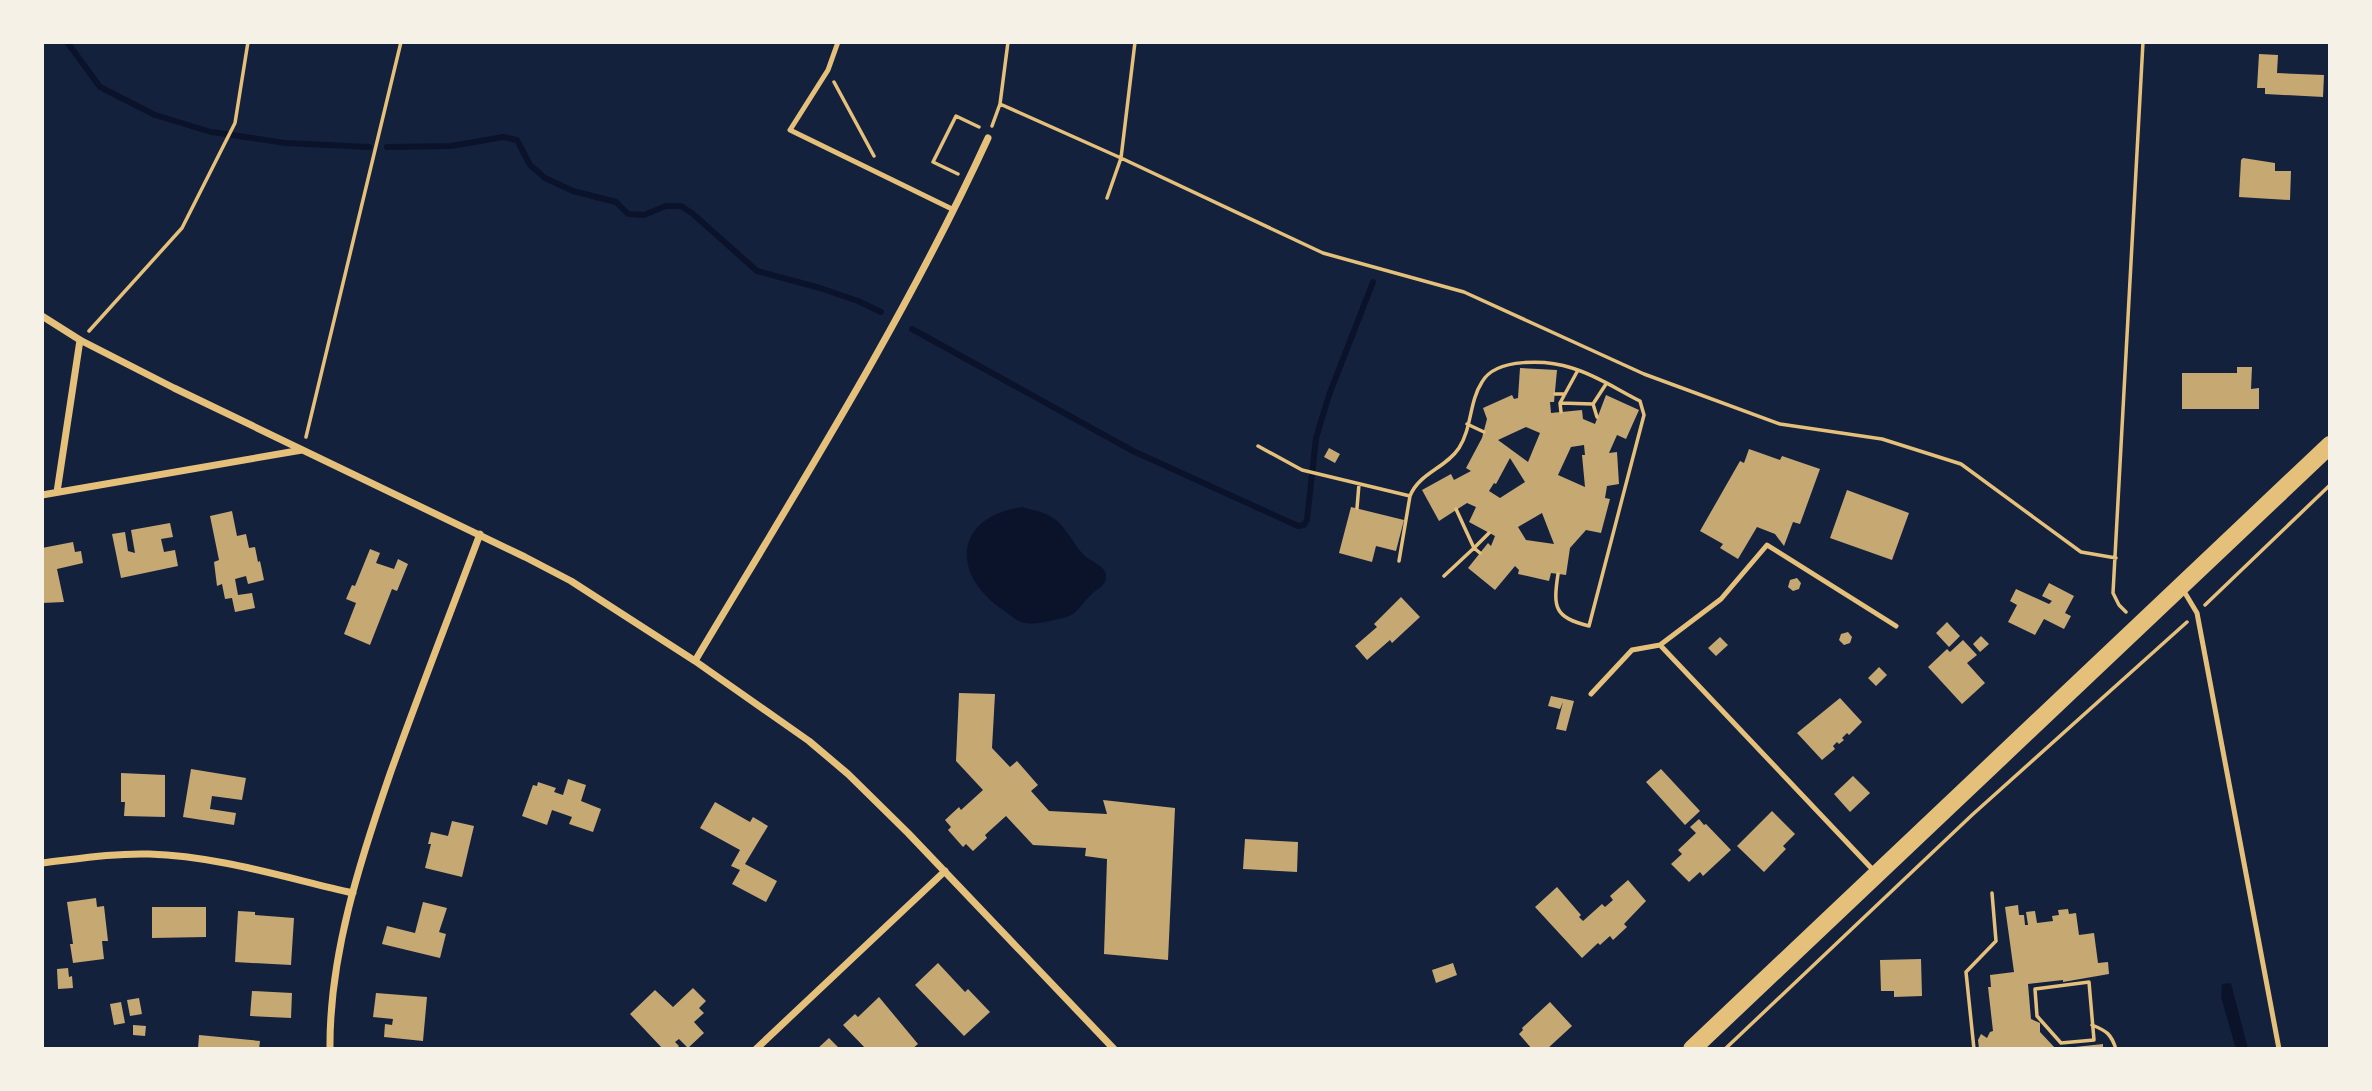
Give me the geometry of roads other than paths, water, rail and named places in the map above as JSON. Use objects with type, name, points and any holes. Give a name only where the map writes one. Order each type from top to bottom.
[{"type":"main road","points":[[1692,1049],[2330,445]]},
{"type":"street","points":[[695,661],[834,427],[954,210],[989,136]]},
{"type":"street","points":[[42,316],[80,340],[571,581],[695,661],[809,741],[872,796],[1114,1049]]},
{"type":"street","points":[[57,492],[80,340]]},
{"type":"street","points":[[42,495],[303,450]]},
{"type":"street","points":[[330,1049],[334,998],[353,893],[367,840],[480,534]]},
{"type":"street","points":[[42,863],[131,853],[184,856],[353,893]]},
{"type":"street","points":[[756,1049],[945,871]]},
{"type":"lane","points":[[838,42],[828,70],[790,130],[954,210]]},
{"type":"lane","points":[[1591,694],[1632,650],[1660,645],[1721,599],[1767,545],[1896,626]]},
{"type":"lane","points":[[2181,587],[2197,613],[2279,1049]]},
{"type":"lane","points":[[1660,645],[1877,874]]},
{"type":"water","points":[[1022,507],[1054,518],[1083,554],[1105,572],[1103,585],[1068,617],[1047,622],[1021,622],[986,596],[974,580],[968,564],[967,549],[972,534],[983,522],[999,513]]},
{"type":"water","points":[[2231,983],[2248,1049],[2236,1049],[2221,997],[2222,984]]},
{"type":"waterway","points":[[67,42],[100,87],[155,115],[211,132],[227,134]]},
{"type":"waterway","points":[[232,135],[285,143],[369,147]]},
{"type":"waterway","points":[[387,147],[451,146],[503,137],[517,140],[530,165],[545,178],[573,191],[616,202],[628,214],[644,215],[666,206],[681,206],[757,271],[820,288],[881,312]]},
{"type":"waterway","points":[[912,329],[1133,451],[1298,526],[1304,525],[1307,520],[1316,438],[1329,395],[1373,282]]}]
